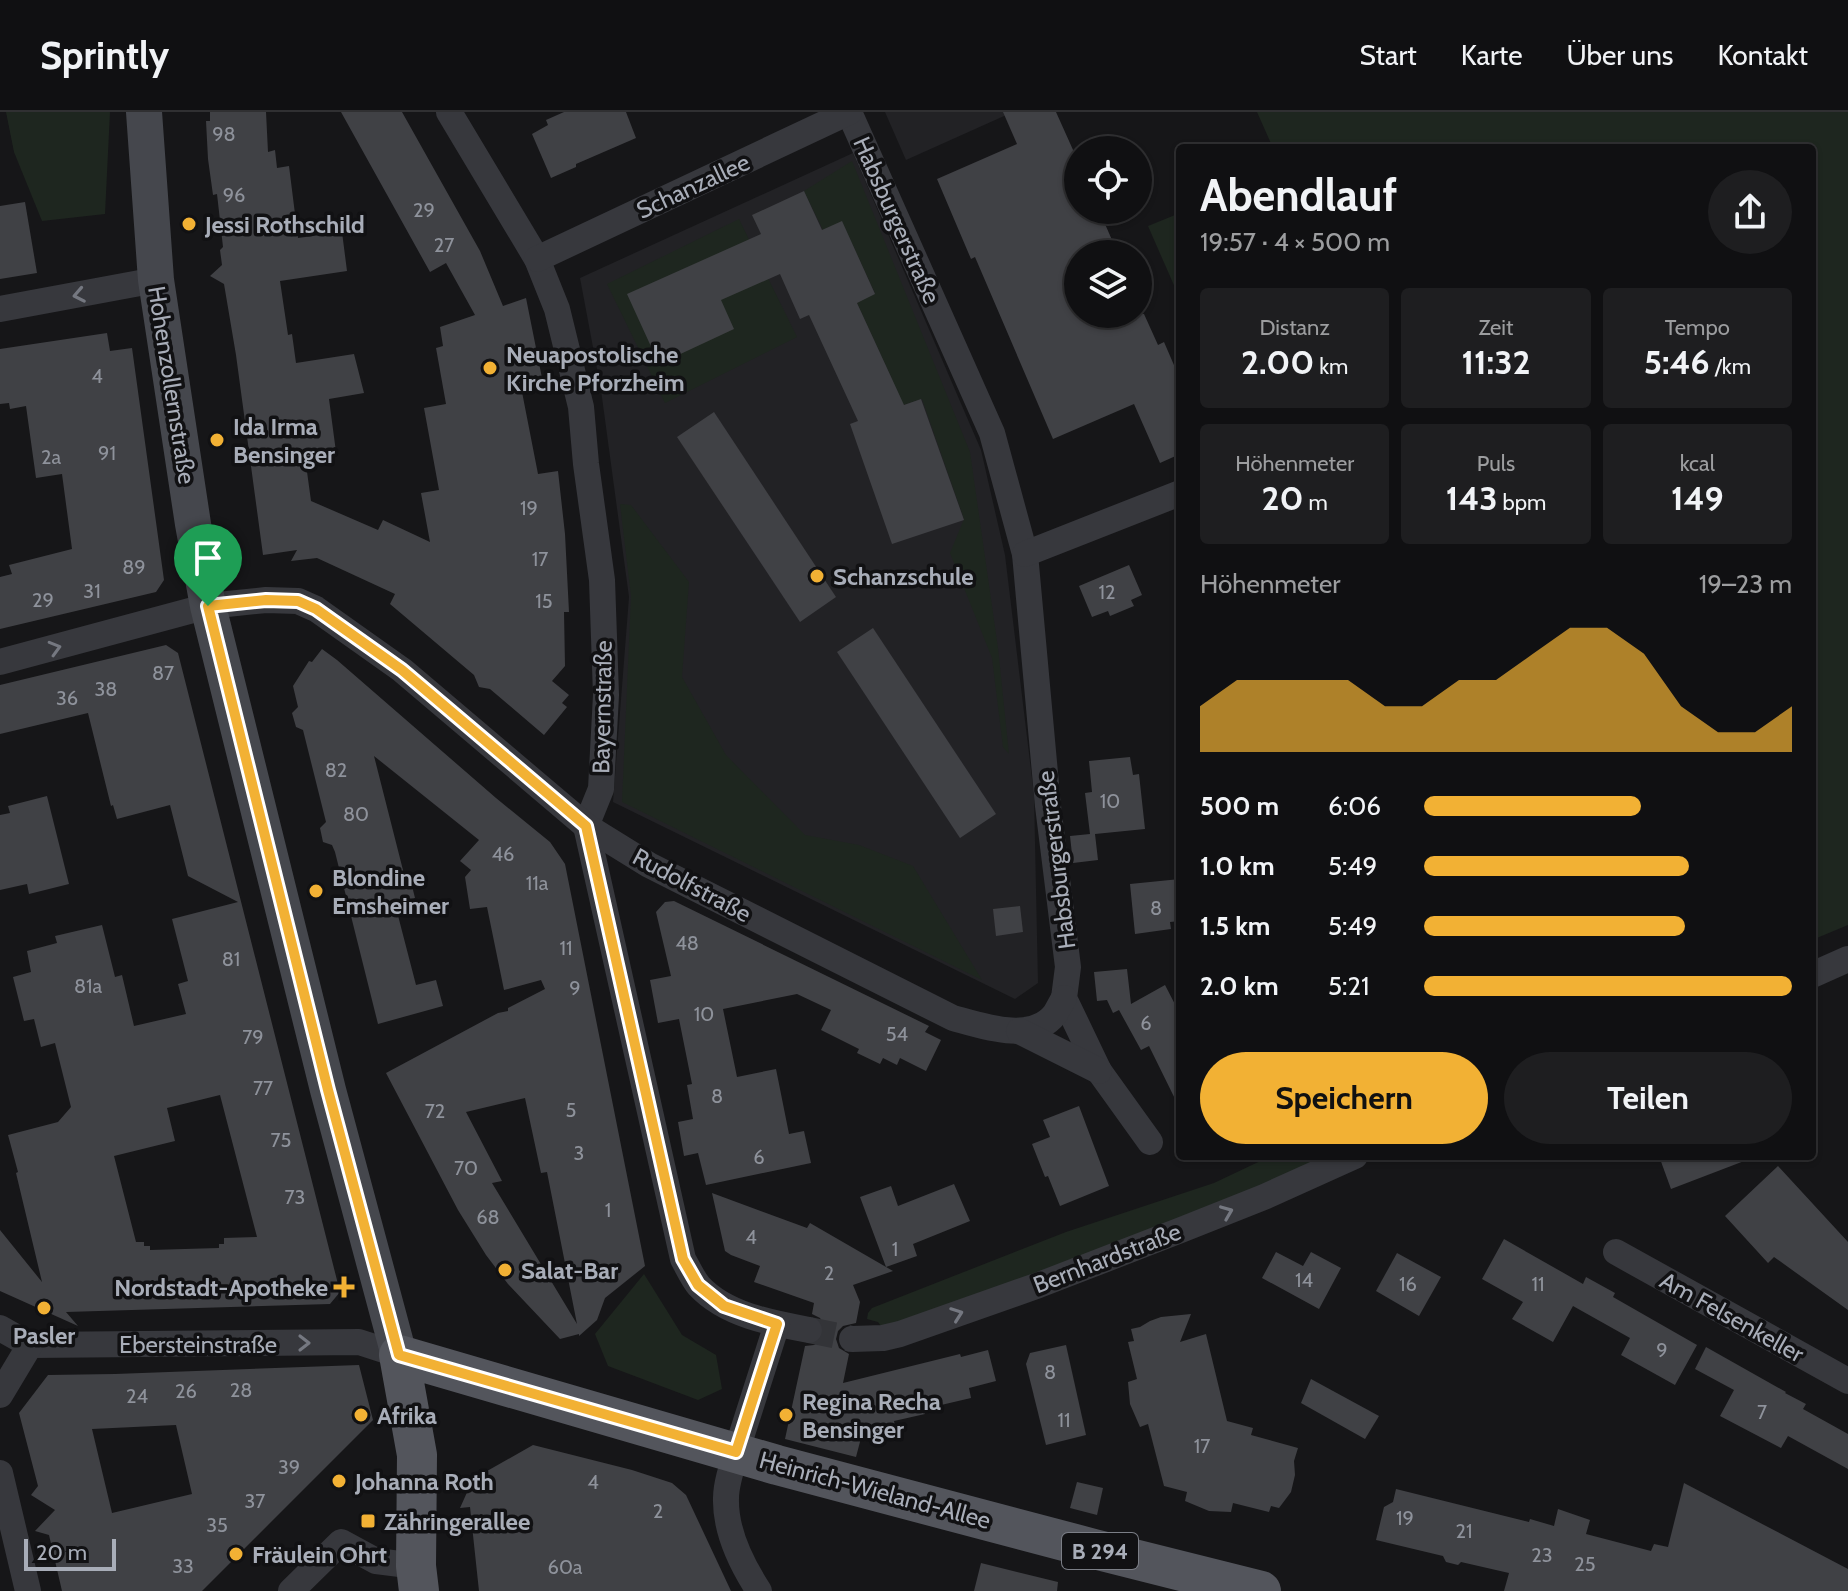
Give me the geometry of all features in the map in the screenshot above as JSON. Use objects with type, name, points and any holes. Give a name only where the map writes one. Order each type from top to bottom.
[{"type":"main road","name":"Hohenzollernstraße","points":[[144,112],[156,280],[208,606],[324,1075],[399,1355],[417,1455],[418,1578]]},
{"type":"main road","name":"Heinrich-Wieland-Allee","points":[[399,1355],[777,1465],[1261,1591]]},
{"type":"street","name":"Bayernstraße","points":[[449,112],[537,259],[557,309],[581,407],[602,580],[606,695],[601,789],[586,826]]},
{"type":"street","name":"Schanzallee","points":[[537,259],[849,112]]},
{"type":"street","name":"Habsburgerstraße","points":[[849,112],[992,433],[1025,554],[1047,791],[1068,967],[1064,998],[1099,1071],[1150,1142]]},
{"type":"street","points":[[0,309],[156,280]]},
{"type":"street","points":[[1025,554],[1176,495]]},
{"type":"street","name":"Rudolfstraße","points":[[0,662],[208,606],[266,600],[298,601],[316,609],[402,670],[586,826],[649,865],[953,1018],[992,1029],[1019,1031],[1099,1071]]},
{"type":"street","points":[[586,826],[683,1259],[698,1285],[724,1306],[777,1324],[809,1330]]},
{"type":"street","points":[[1816,973],[1848,959]]},
{"type":"street","points":[[1019,1031],[1038,1027],[1053,1017],[1064,998]]},
{"type":"street","name":"Bernhardstraße","points":[[852,1339],[900,1334],[1039,1285],[1250,1203],[1346,1160]]},
{"type":"street","name":"Am Felsenkeller","points":[[1616,1252],[1848,1381]]},
{"type":"street","points":[[759,1591],[739,1553],[725,1495],[777,1324]]},
{"type":"street","points":[[0,1328],[30,1345],[0,1395]]},
{"type":"street","name":"Ebersteinstraße","points":[[30,1345],[359,1342],[399,1355]]},
{"type":"street","points":[[0,1473],[28,1591]]},
{"type":"street","points":[[291,1591],[341,1542],[418,1578]]},
{"type":"shaded area","points":[[6,112],[110,112],[105,214],[42,221],[14,152]]},
{"type":"shaded area","points":[[885,112],[1013,112],[906,160]]},
{"type":"shaded area","points":[[1257,112],[1848,112],[1848,925],[1816,938],[1816,144],[1271,144]]},
{"type":"shaded area","name":"Schanzschule","points":[[853,153],[981,450],[1005,555],[1034,795],[1038,983],[1015,999],[613,802],[629,597],[601,390],[580,278]]},
{"type":"shaded area","points":[[852,161],[970,452],[998,648],[1009,754],[1003,747],[992,658],[950,553],[964,519],[922,399],[897,407],[892,379],[857,303],[875,293],[842,222],[823,230],[804,191]]},
{"type":"shaded area","points":[[1176,215],[1176,290],[1148,226]]},
{"type":"shaded area","points":[[739,219],[797,337],[665,403],[607,284]]},
{"type":"shaded area","points":[[620,504],[631,505],[689,582],[682,677],[726,755],[805,835],[859,845],[913,866],[982,980],[622,802],[631,596]]},
{"type":"shaded area","points":[[1263,1160],[1326,1160],[1205,1211],[883,1329],[878,1322],[867,1319],[872,1308],[1066,1232],[1214,1183]]},
{"type":"shaded area","points":[[644,1274],[682,1335],[716,1355],[722,1389],[698,1400],[608,1366],[595,1334]]},
{"type":"building","points":[[210,112],[266,112],[268,152],[275,150],[277,168],[289,166],[298,238],[342,232],[347,271],[280,281],[288,335],[292,334],[296,363],[354,354],[364,393],[329,399],[336,452],[305,457],[311,501],[378,530],[383,520],[430,542],[421,493],[439,490],[424,408],[446,404],[436,348],[443,346],[440,327],[475,315],[446,263],[430,272],[341,112],[402,112],[480,251],[503,306],[526,298],[544,388],[522,392],[538,474],[558,471],[569,612],[564,612],[565,666],[552,681],[569,695],[562,703],[567,707],[544,735],[490,689],[479,687],[474,675],[390,604],[395,594],[317,558],[291,561],[297,550],[263,555],[224,284],[210,276],[222,265],[220,250],[223,247],[217,194],[213,195],[208,159],[206,121],[210,121]]},
{"type":"building","points":[[564,112],[626,112],[636,138],[551,178],[532,134],[548,125],[546,120]]},
{"type":"building","points":[[1003,112],[1056,112],[1067,136],[1064,136],[1064,224],[1105,224],[1112,240],[1064,240],[1064,328],[1150,328],[1158,345],[1164,342],[1176,370],[1176,456],[1160,463],[1134,404],[1053,439],[975,257],[971,259],[937,179],[1017,144]]},
{"type":"building","points":[[804,191],[822,230],[842,221],[875,294],[857,303],[904,405],[921,399],[964,520],[892,544],[850,424],[858,421],[809,315],[800,319],[780,274],[721,300],[734,329],[659,364],[627,294],[761,234],[752,215]]},
{"type":"building","points":[[25,202],[37,273],[0,279],[0,206]]},
{"type":"building","points":[[107,333],[110,351],[132,348],[164,580],[156,592],[0,629],[0,577],[12,574],[9,565],[72,549],[62,474],[36,478],[26,406],[10,409],[9,403],[0,404],[0,349]]},
{"type":"building","points":[[714,412],[836,597],[800,622],[677,437]]},
{"type":"building","points":[[1129,565],[1142,595],[1131,600],[1134,606],[1110,616],[1108,611],[1092,617],[1079,586]]},
{"type":"building","points":[[873,628],[996,814],[960,838],[837,652]]},
{"type":"building","points":[[166,645],[178,653],[340,1292],[330,1304],[66,1312],[78,1326],[0,1291],[0,1230],[42,1282],[8,1135],[58,1122],[71,1107],[55,1043],[41,1047],[34,1019],[24,1021],[13,977],[31,972],[27,951],[57,943],[55,936],[102,925],[115,977],[122,975],[134,1026],[186,1014],[178,984],[188,981],[172,919],[238,902],[188,876],[170,805],[117,819],[88,713],[0,734],[0,685]],"holes":[[[220,1095],[257,1237],[224,1238],[224,1244],[219,1244],[219,1248],[150,1250],[144,1242],[136,1242],[114,1156],[175,1141],[167,1108]]]},
{"type":"building","points":[[322,649],[337,660],[550,842],[565,864],[645,1266],[605,1298],[597,1320],[579,1336],[560,1339],[508,1284],[486,1255],[458,1210],[386,1073],[545,989],[541,980],[504,990],[487,907],[470,909],[465,877],[471,870],[460,861],[479,840],[374,756],[404,874],[409,874],[415,898],[395,904],[416,985],[436,980],[443,1006],[378,1024],[335,852],[332,845],[323,842],[320,828],[326,822],[303,730],[296,727],[292,713],[298,707],[293,686],[309,661],[312,662]],"holes":[[[525,1098],[541,1173],[547,1172],[577,1324],[492,1183],[502,1181],[466,1112]]]},
{"type":"building","points":[[1130,757],[1133,775],[1139,774],[1145,829],[1095,834],[1098,860],[1073,863],[1070,836],[1090,834],[1085,793],[1092,792],[1089,761]]},
{"type":"building","points":[[47,796],[69,884],[29,894],[27,884],[0,890],[0,815],[10,813],[8,806]]},
{"type":"building","points":[[1176,879],[1176,921],[1170,922],[1171,929],[1135,934],[1130,884]]},
{"type":"building","points":[[674,901],[929,1026],[925,1032],[941,1040],[926,1071],[900,1058],[897,1065],[883,1058],[880,1064],[857,1053],[859,1049],[821,1030],[831,1010],[797,994],[723,1009],[737,1077],[776,1069],[789,1134],[804,1131],[811,1163],[706,1185],[698,1153],[684,1156],[678,1122],[693,1119],[687,1085],[692,1084],[679,1019],[658,1023],[650,980],[671,976],[656,912],[665,902]]},
{"type":"building","points":[[1020,906],[1023,932],[996,936],[993,909]]},
{"type":"building","points":[[1127,969],[1131,1004],[1165,985],[1176,1006],[1176,1101],[1149,1046],[1141,1050],[1119,1010],[1113,1013],[1107,1000],[1097,1001],[1094,972]]},
{"type":"building","points":[[1079,1106],[1109,1186],[1060,1206],[1032,1144],[1050,1137],[1043,1120]]},
{"type":"building","points":[[1660,1160],[1747,1160],[1671,1189]]},
{"type":"building","points":[[1778,1166],[1848,1242],[1848,1310],[1774,1257],[1768,1263],[1725,1216]]},
{"type":"building","points":[[954,1184],[970,1221],[913,1244],[917,1256],[886,1267],[860,1197],[891,1186],[898,1206]]},
{"type":"building","points":[[712,1193],[807,1228],[810,1223],[893,1271],[853,1285],[860,1302],[856,1323],[843,1326],[836,1339],[839,1348],[849,1354],[843,1383],[988,1350],[996,1381],[969,1388],[971,1398],[924,1409],[925,1414],[894,1421],[896,1430],[861,1438],[856,1457],[785,1439],[805,1346],[821,1341],[824,1325],[820,1318],[812,1314],[814,1303],[754,1282],[760,1266],[725,1251]]},
{"type":"building","points":[[1504,1239],[1583,1284],[1586,1277],[1615,1293],[1613,1297],[1697,1345],[1675,1385],[1621,1355],[1630,1338],[1573,1306],[1553,1342],[1512,1319],[1523,1302],[1482,1279]]},
{"type":"building","points":[[1276,1252],[1303,1266],[1311,1252],[1341,1268],[1319,1309],[1262,1278]]},
{"type":"building","points":[[1397,1253],[1441,1277],[1419,1316],[1376,1291]]},
{"type":"building","points":[[1191,1314],[1180,1342],[1206,1334],[1227,1421],[1253,1428],[1251,1435],[1298,1448],[1291,1492],[1279,1508],[1271,1506],[1269,1512],[1233,1503],[1231,1512],[1209,1511],[1185,1501],[1187,1492],[1164,1486],[1148,1424],[1140,1427],[1130,1404],[1128,1382],[1137,1379],[1128,1342],[1134,1341],[1131,1329],[1161,1317]]},
{"type":"building","points":[[1066,1345],[1086,1435],[1046,1445],[1026,1364],[1030,1353]]},
{"type":"building","points":[[1706,1347],[1806,1404],[1803,1409],[1848,1434],[1848,1469],[1788,1436],[1781,1448],[1720,1416],[1734,1390],[1695,1369]]},
{"type":"building","points":[[359,1365],[373,1420],[202,1591],[62,1591],[49,1535],[35,1531],[55,1510],[31,1495],[38,1486],[19,1413],[48,1375]],"holes":[[[176,1425],[192,1494],[112,1513],[92,1429]]]},
{"type":"building","points":[[1311,1379],[1379,1416],[1365,1439],[1301,1403]]},
{"type":"building","points":[[533,1445],[672,1483],[686,1495],[731,1591],[479,1591],[470,1507],[460,1508],[473,1479]]},
{"type":"building","points":[[1077,1482],[1103,1488],[1097,1515],[1070,1508]]},
{"type":"building","points":[[1684,1483],[1848,1569],[1848,1591],[1504,1591],[1509,1573],[1461,1562],[1458,1565],[1446,1562],[1443,1556],[1376,1540],[1384,1507],[1393,1502],[1396,1489],[1554,1526],[1558,1509],[1590,1520],[1586,1534],[1651,1551],[1654,1544],[1668,1547]]},
{"type":"building","points":[[981,1563],[1058,1582],[1057,1591],[974,1591]]},
{"type":"tunnel","points":[[809,1330],[852,1339]]},
{"type":"place","name":"Jessi Rothschild","points":[[189,224]]},
{"type":"place","name":"Neuapostolische Kirche Pforzheim","points":[[490,368]]},
{"type":"place","name":"Ida Irma Bensinger","points":[[217,440]]},
{"type":"place","name":"Schanzschule","points":[[817,576]]},
{"type":"place","name":"Blondine Emsheimer","points":[[316,891]]},
{"type":"place","name":"Salat-Bar","points":[[505,1270]]},
{"type":"place","name":"Nordstadt-Apotheke","points":[[344,1287]]},
{"type":"place","name":"Pasler","points":[[44,1308]]},
{"type":"place","name":"Afrika","points":[[361,1415]]},
{"type":"place","name":"Regina Recha Bensinger","points":[[786,1415]]},
{"type":"place","name":"Johanna Roth","points":[[339,1481]]},
{"type":"place","name":"Zähringerallee","points":[[368,1521]]},
{"type":"place","name":"Fräulein Ohrt","points":[[236,1554]]},
{"type":"route","points":[[266,600],[298,601],[316,609],[402,670],[586,826],[683,1259],[698,1285],[724,1306],[777,1324],[736,1452],[399,1355],[328,1090],[208,606],[266,600]]}]
